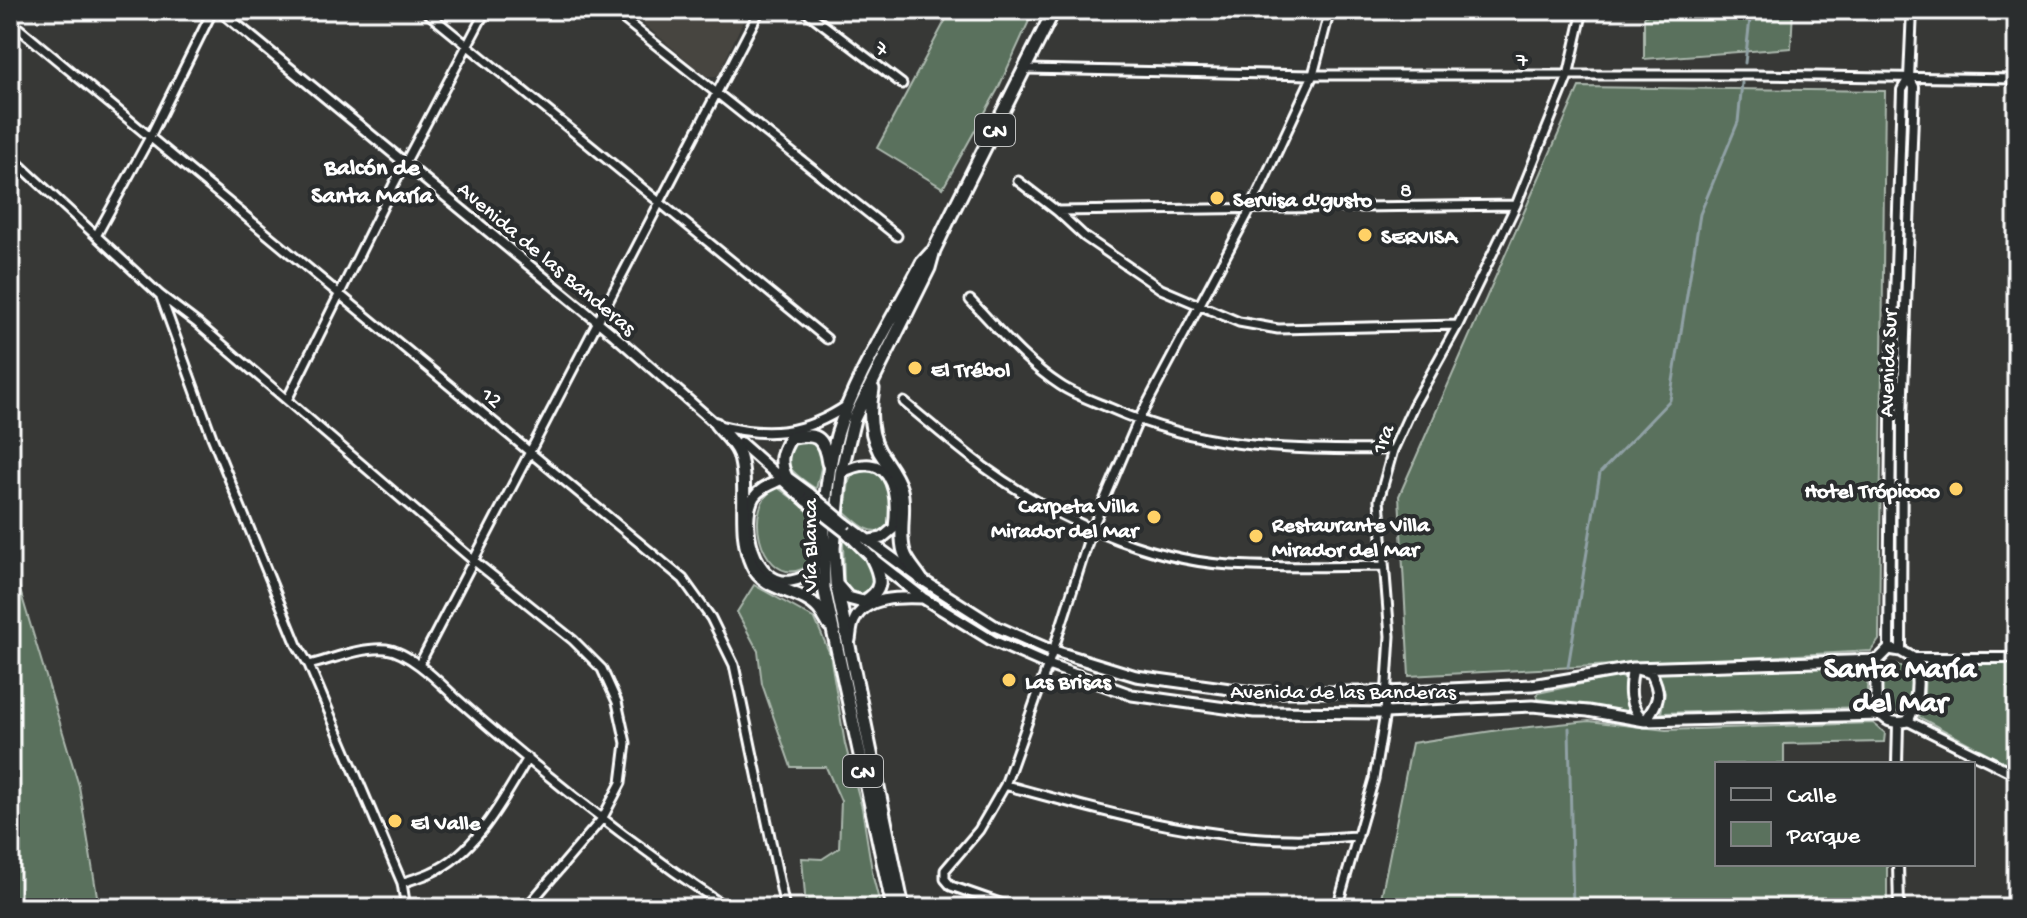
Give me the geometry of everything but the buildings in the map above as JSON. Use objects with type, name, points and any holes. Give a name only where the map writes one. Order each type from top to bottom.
[{"type":"highway","name":"Vía Blanca","points":[[903,908],[836,583],[835,471],[878,367],[1054,10]]},
{"type":"highway","name":"Vía Blanca","points":[[893,908],[824,588],[824,543],[848,405],[922,263],[934,250]]},
{"type":"highway","points":[[878,367],[870,404],[871,428],[878,448],[900,484],[904,505],[904,555],[921,579]]},
{"type":"highway","points":[[716,424],[738,451],[743,476],[744,540],[753,569],[768,583],[800,596],[818,608],[834,634]]},
{"type":"highway","points":[[783,479],[780,463],[790,438],[808,434],[822,441],[835,471]]},
{"type":"highway","points":[[836,583],[848,598],[863,602],[873,597],[880,588],[880,575],[872,558]]},
{"type":"main road","name":"Avenida de las Banderas","points":[[741,443],[846,528],[872,558],[923,598],[993,641],[1048,665],[1132,695],[1254,712],[1385,713],[1532,706],[1588,711],[1645,721],[1881,715]]},
{"type":"main road","points":[[835,471],[869,462],[880,468],[891,483],[897,504],[894,528],[882,538],[870,540]]},
{"type":"main road","points":[[783,479],[761,489],[752,500],[749,519],[758,565],[770,577],[783,582],[799,579],[812,571],[824,543]]},
{"type":"main road","name":"Avenida de las Banderas","points":[[846,528],[870,540],[921,579],[995,626],[1053,651],[1136,676],[1252,692],[1387,692],[1532,685],[1633,668],[1878,660]]},
{"type":"main road","points":[[848,648],[853,622],[864,610],[896,597],[923,598]]},
{"type":"main road","points":[[1889,649],[1901,651],[1913,658],[1917,671],[1915,707],[1903,723],[1887,721],[1881,715],[1875,679],[1878,660],[1889,649]]},
{"type":"main road","points":[[1633,668],[1651,673],[1658,686],[1655,708],[1645,721],[1636,714],[1629,693],[1633,668]]},
{"type":"street","points":[[96,236],[216,10]]},
{"type":"street","name":"Avenida de las Banderas","points":[[216,10],[598,321],[741,443]]},
{"type":"street","points":[[424,10],[827,339]]},
{"type":"street","points":[[287,400],[405,162],[486,10]]},
{"type":"street","points":[[612,10],[897,236]]},
{"type":"street","points":[[419,665],[760,10]]},
{"type":"street","name":"7","points":[[804,10],[902,84]]},
{"type":"street","points":[[1014,908],[951,886],[945,879],[945,870],[979,830],[1005,785],[1092,529],[1138,421],[1251,208],[1313,75],[1330,10]]},
{"type":"street","name":"1ra","points":[[1337,908],[1374,779],[1385,713],[1390,636],[1379,500],[1393,450],[1413,406],[1458,325],[1516,205],[1568,76],[1583,10]]},
{"type":"street","name":"Avenida Sur","points":[[1889,649],[1891,418],[1902,90],[1909,78],[1912,10]]},
{"type":"street","name":"12","points":[[10,21],[683,579],[711,618],[734,665],[785,908]]},
{"type":"street","name":"7","points":[[1027,69],[1313,75],[1752,75],[2017,79]]},
{"type":"street","name":"Avenida Sur","points":[[1901,651],[1902,418],[1914,87],[1909,78]]},
{"type":"street","points":[[10,156],[160,295],[473,560],[573,640],[602,669],[617,702],[626,743],[621,783],[602,819],[526,908]]},
{"type":"street","points":[[1018,181],[1123,265],[1161,289],[1239,322],[1278,329],[1458,325]]},
{"type":"street","name":"8","points":[[1057,211],[1516,205]]},
{"type":"street","points":[[160,295],[212,437],[297,645],[309,665],[402,883],[406,908]]},
{"type":"street","points":[[970,300],[1022,353],[1060,385],[1138,421],[1196,438],[1235,445],[1276,449],[1393,450]]},
{"type":"street","points":[[904,402],[1017,489],[1092,529],[1162,553],[1229,565],[1383,566]]},
{"type":"street","points":[[716,424],[766,434],[829,418],[848,405]]},
{"type":"street","points":[[309,665],[360,652],[388,649],[419,665],[602,819],[648,855],[727,908]]},
{"type":"street","points":[[1913,658],[2017,658]]},
{"type":"street","points":[[1897,762],[1903,723],[2017,775]]},
{"type":"street","points":[[402,883],[435,871],[471,843],[500,806],[528,758]]},
{"type":"street","points":[[1005,785],[1101,812],[1200,830],[1289,839],[1358,836]]},
{"type":"street","points":[[1898,866],[1899,908]]},
{"type":"street","points":[[979,898],[981,908]]},
{"type":"shaded area","points":[[627,10],[748,10],[718,76],[706,76]]},
{"type":"green space","points":[[951,10],[1034,10],[998,89],[943,188],[877,148]]},
{"type":"green space","points":[[1656,10],[1793,10],[1791,48],[1644,59],[1644,17]]},
{"type":"green space","points":[[1579,87],[1885,91],[1879,640],[1871,651],[1409,676],[1399,496]]},
{"type":"green space","points":[[799,438],[817,442],[820,448],[821,465],[816,489],[795,473],[786,460],[790,446]]},
{"type":"green space","points":[[865,466],[880,477],[889,492],[891,519],[888,528],[882,530],[865,528],[845,512],[849,481],[855,470]]},
{"type":"green space","points":[[777,487],[818,517],[813,558],[807,566],[796,571],[784,570],[773,563],[760,538],[760,509],[766,496]]},
{"type":"green space","points":[[843,539],[875,572],[875,584],[869,592],[853,594],[844,584]]},
{"type":"green space","points":[[10,557],[79,786],[99,908],[10,908]]},
{"type":"green space","points":[[754,585],[815,619],[830,654],[845,744],[862,808],[881,908],[806,908],[802,858],[822,859],[839,848],[841,801],[826,767],[791,767],[762,684],[758,651],[737,612]]},
{"type":"green space","points":[[1929,663],[2013,663],[2017,666],[2017,767],[1919,717],[1925,667]]},
{"type":"green space","points":[[1892,665],[1906,670],[1912,683],[1910,699],[1902,712],[1888,707],[1881,693],[1882,676]]},
{"type":"green space","points":[[1869,666],[1868,707],[1661,713],[1665,693],[1658,672]]},
{"type":"green space","points":[[1619,676],[1626,679],[1627,711],[1623,712],[1538,699],[1536,695],[1538,693]]},
{"type":"green space","points":[[1589,721],[1666,730],[1873,723],[1885,733],[1884,742],[1784,744],[1784,762],[1715,762],[1715,866],[1887,866],[1887,908],[1379,908],[1412,743]]},
{"type":"waterway","points":[[1745,63],[1751,10]]},
{"type":"waterway","points":[[1568,667],[1600,473],[1670,400],[1700,214],[1738,122],[1742,83]]},
{"type":"waterway","points":[[1569,728],[1573,908]]},
{"type":"place","name":"Servisa d'gusto","points":[[1217,198]]},
{"type":"place","name":"SERVISA","points":[[1365,235]]},
{"type":"place","name":"El Trébol","points":[[915,368]]},
{"type":"place","name":"Hotel Trópicoco","points":[[1956,489]]},
{"type":"place","name":"Carpeta Villa Mirador del Mar","points":[[1154,517]]},
{"type":"place","name":"Restaurante Villa Mirador del Mar","points":[[1256,536]]},
{"type":"place","name":"Las Brisas","points":[[1009,680]]},
{"type":"place","name":"El Valle","points":[[395,821]]},
{"type":"district","name":"Balcón de Santa María","points":[[372,180]]},
{"type":"district","name":"Santa María del Mar","points":[[1900,684]]}]
